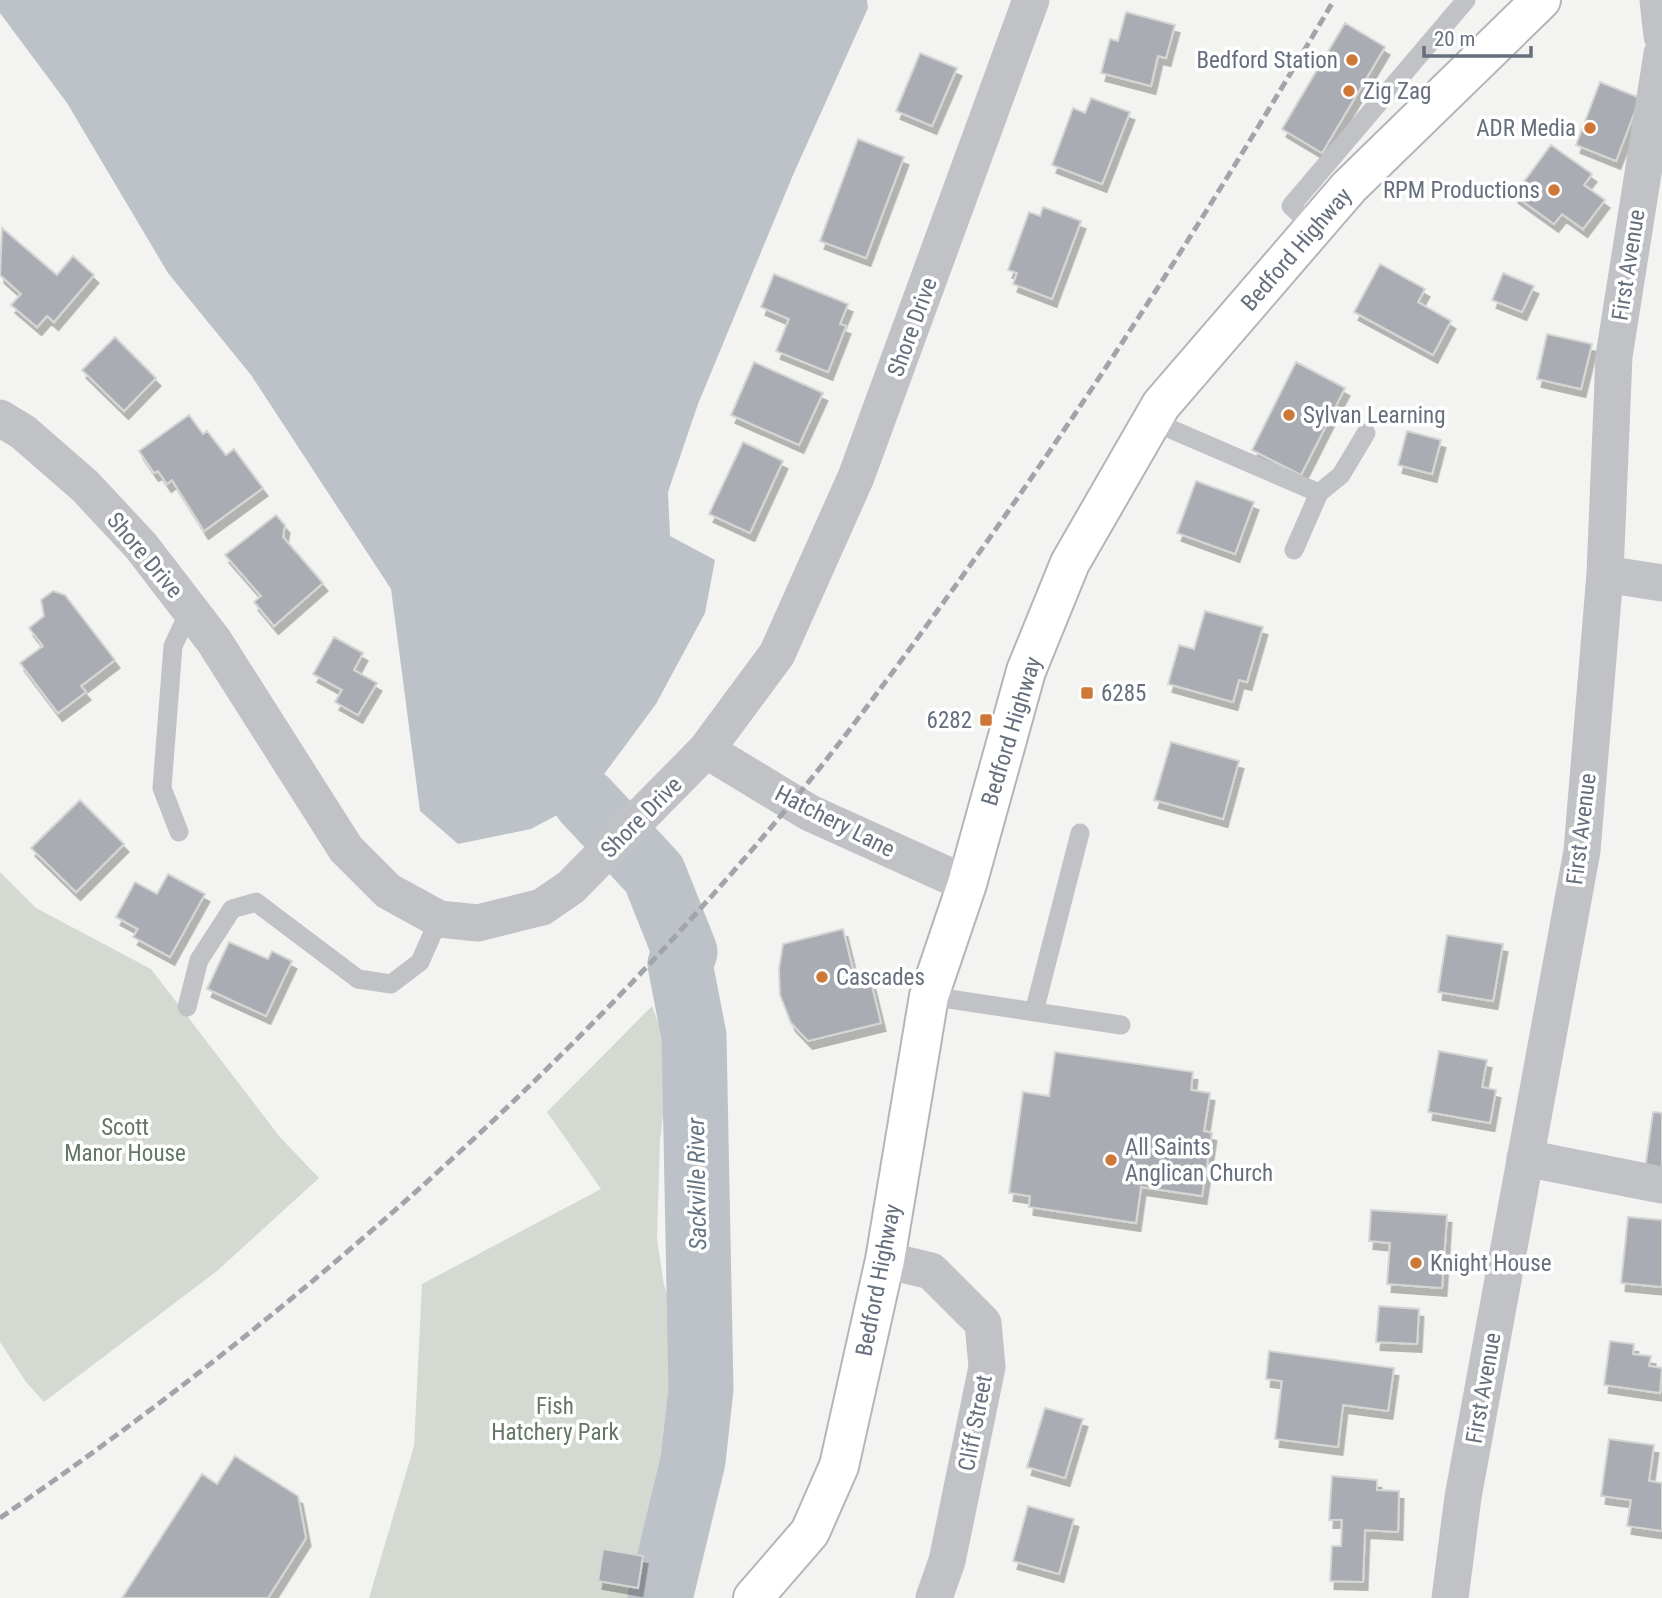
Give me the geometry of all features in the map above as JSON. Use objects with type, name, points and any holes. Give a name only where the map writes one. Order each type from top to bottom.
[{"type":"main road","name":"Bedford Highway","points":[[753,1598],[810,1532],[839,1466],[884,1260],[929,996],[967,884],[1026,671],[1070,563],[1160,405],[1349,187],[1541,0]]},
{"type":"street","name":"Shore Drive","points":[[8,433],[85,486],[141,546],[214,641],[346,849],[388,891],[439,919],[478,923],[542,907],[571,887],[706,751],[777,654],[856,477],[1031,0]]},
{"type":"street","name":"First Avenue","points":[[1450,1598],[1463,1497],[1582,851],[1605,574],[1614,356],[1662,54]]},
{"type":"street","points":[[1605,574],[1662,583]]},
{"type":"street","name":"Hatchery Lane","points":[[706,751],[810,813],[967,884]]},
{"type":"street","points":[[1525,1158],[1662,1185]]},
{"type":"street","name":"Cliff Street","points":[[884,1260],[931,1271],[983,1323],[987,1367],[947,1561],[933,1598]]},
{"type":"lane","points":[[1314,228],[1291,206],[1466,0]]},
{"type":"lane","points":[[1152,421],[1319,493]]},
{"type":"lane","points":[[1294,550],[1319,493],[1341,475],[1366,433]]},
{"type":"lane","points":[[179,832],[162,788],[173,646],[190,610]]},
{"type":"lane","points":[[1034,1012],[1080,833]]},
{"type":"lane","points":[[187,1007],[199,960],[232,909],[256,902],[358,979],[391,984],[421,962],[439,919]]},
{"type":"lane","points":[[929,996],[1121,1025]]},
{"type":"green space","name":"Scott Manor House","points":[[0,872],[36,908],[151,969],[280,1137],[319,1178],[217,1271],[44,1402],[26,1382],[0,1342]]},
{"type":"green space","name":"Fish Hatchery Park","points":[[652,1006],[661,1030],[668,1076],[660,1141],[657,1239],[664,1285],[684,1345],[697,1429],[689,1456],[692,1473],[681,1477],[677,1487],[646,1598],[369,1598],[414,1446],[422,1284],[601,1189],[547,1112]]},
{"type":"shaded area","points":[[0,0],[867,0],[868,8],[793,175],[698,404],[668,492],[670,536],[715,560],[705,613],[656,704],[585,800],[531,829],[458,844],[420,811],[391,589],[251,375],[168,273],[67,103],[0,13]]},
{"type":"building","points":[[1126,12],[1175,25],[1166,58],[1158,56],[1151,86],[1101,73],[1110,39],[1118,41]]},
{"type":"building","points":[[1345,23],[1385,47],[1322,153],[1282,129]]},
{"type":"building","points":[[920,53],[957,68],[932,126],[896,111]]},
{"type":"building","points":[[1600,82],[1640,98],[1616,161],[1576,145]]},
{"type":"building","points":[[1091,98],[1130,112],[1102,184],[1052,165],[1073,108],[1085,113]]},
{"type":"building","points":[[858,139],[904,157],[866,258],[820,241]]},
{"type":"building","name":"RPM Productions","points":[[1551,145],[1592,174],[1584,185],[1605,200],[1583,229],[1562,214],[1554,224],[1514,195]]},
{"type":"building","points":[[1043,207],[1081,221],[1052,299],[1013,284],[1017,273],[1008,270],[1029,212],[1040,216]]},
{"type":"building","points":[[2,228],[57,275],[73,256],[94,275],[54,322],[47,316],[37,327],[11,305],[21,294],[0,275]]},
{"type":"building","points":[[1380,264],[1425,289],[1418,302],[1451,321],[1433,355],[1354,312]]},
{"type":"building","points":[[1503,273],[1534,286],[1522,312],[1492,300]]},
{"type":"building","points":[[774,274],[848,304],[840,324],[846,326],[828,372],[776,351],[789,319],[761,307]]},
{"type":"building","points":[[1547,334],[1592,344],[1581,389],[1537,379]]},
{"type":"building","points":[[115,337],[156,378],[124,411],[82,370]]},
{"type":"building","points":[[754,362],[823,393],[799,445],[731,415]]},
{"type":"building","points":[[1296,362],[1345,388],[1301,475],[1252,450]]},
{"type":"building","points":[[189,415],[203,434],[207,431],[226,455],[234,449],[263,488],[204,531],[172,480],[167,484],[158,471],[154,473],[139,451]]},
{"type":"building","points":[[1407,431],[1441,440],[1432,474],[1398,465]]},
{"type":"building","points":[[743,442],[783,461],[750,533],[709,514]]},
{"type":"building","points":[[1196,481],[1254,502],[1235,554],[1177,533]]},
{"type":"building","points":[[276,515],[285,525],[283,537],[323,583],[274,626],[254,602],[261,596],[225,555]]},
{"type":"building","points":[[53,591],[65,595],[115,660],[81,686],[86,692],[58,713],[20,663],[43,646],[29,628],[44,616],[41,600]]},
{"type":"building","points":[[1205,611],[1263,627],[1247,682],[1239,680],[1233,702],[1168,684],[1179,645],[1194,649]]},
{"type":"building","points":[[334,637],[363,653],[354,670],[377,683],[358,715],[335,702],[342,690],[313,674]]},
{"type":"building","points":[[1171,742],[1239,761],[1223,819],[1154,800]]},
{"type":"building","points":[[80,800],[124,844],[76,892],[31,848]]},
{"type":"building","points":[[168,874],[205,894],[170,957],[133,937],[138,929],[116,917],[135,882],[157,894]]},
{"type":"building","points":[[843,929],[857,986],[871,982],[881,1023],[808,1041],[791,1023],[780,995],[779,969],[783,944]]},
{"type":"building","points":[[1447,935],[1503,944],[1493,1001],[1438,992]]},
{"type":"building","points":[[229,942],[268,959],[272,951],[292,961],[266,1016],[207,989]]},
{"type":"building","points":[[1439,1051],[1487,1060],[1482,1087],[1496,1090],[1490,1123],[1428,1112]]},
{"type":"building","name":"All Saints Anglican Church","points":[[1055,1052],[1193,1072],[1191,1090],[1210,1093],[1204,1131],[1212,1133],[1202,1196],[1141,1187],[1136,1223],[1029,1207],[1030,1196],[1009,1193],[1023,1092],[1049,1096]]},
{"type":"building","points":[[1653,1112],[1662,1113],[1662,1172],[1645,1169]]},
{"type":"building","name":"Knight House","points":[[1371,1210],[1447,1215],[1442,1288],[1387,1284],[1390,1243],[1369,1241]]},
{"type":"building","points":[[1628,1217],[1662,1220],[1662,1287],[1621,1283]]},
{"type":"building","points":[[1379,1306],[1419,1309],[1417,1344],[1376,1342]]},
{"type":"building","points":[[1610,1341],[1634,1344],[1633,1354],[1651,1356],[1649,1366],[1662,1368],[1660,1393],[1604,1385]]},
{"type":"building","points":[[1269,1351],[1394,1368],[1388,1411],[1343,1405],[1338,1447],[1275,1439],[1282,1381],[1266,1379]]},
{"type":"building","points":[[1045,1408],[1083,1419],[1065,1478],[1027,1467]]},
{"type":"building","points":[[1609,1439],[1654,1445],[1649,1481],[1662,1483],[1662,1531],[1627,1526],[1631,1500],[1601,1496]]},
{"type":"building","points":[[235,1456],[298,1496],[306,1538],[268,1598],[122,1598],[202,1474],[217,1484]]},
{"type":"building","points":[[1332,1476],[1377,1480],[1377,1490],[1399,1491],[1398,1532],[1365,1530],[1363,1582],[1330,1581],[1332,1546],[1341,1546],[1342,1520],[1329,1520]]},
{"type":"building","points":[[1028,1506],[1074,1519],[1059,1574],[1013,1561]]},
{"type":"building","points":[[603,1549],[643,1556],[638,1588],[598,1581]]},
{"type":"waterway","name":"Sackville River","points":[[585,800],[654,874],[685,952],[680,964],[694,1036],[701,1389],[693,1461],[660,1598]]},
{"type":"railway","points":[[0,1518],[217,1358],[323,1272],[426,1182],[527,1089],[623,992],[715,892],[842,740],[1056,442],[1152,297],[1334,0]]},
{"type":"place","name":"Bedford Station","points":[[1352,60]]},
{"type":"place","name":"Zig Zag","points":[[1349,91]]},
{"type":"place","name":"ADR Media","points":[[1590,128]]},
{"type":"place","name":"RPM Productions","points":[[1554,190]]},
{"type":"place","name":"Sylvan Learning","points":[[1289,415]]},
{"type":"place","name":"6285","points":[[1087,693]]},
{"type":"place","name":"6282","points":[[986,720]]},
{"type":"place","name":"Cascades","points":[[822,977]]},
{"type":"place","name":"All Saints Anglican Church","points":[[1111,1160]]},
{"type":"place","name":"Knight House","points":[[1416,1263]]}]
